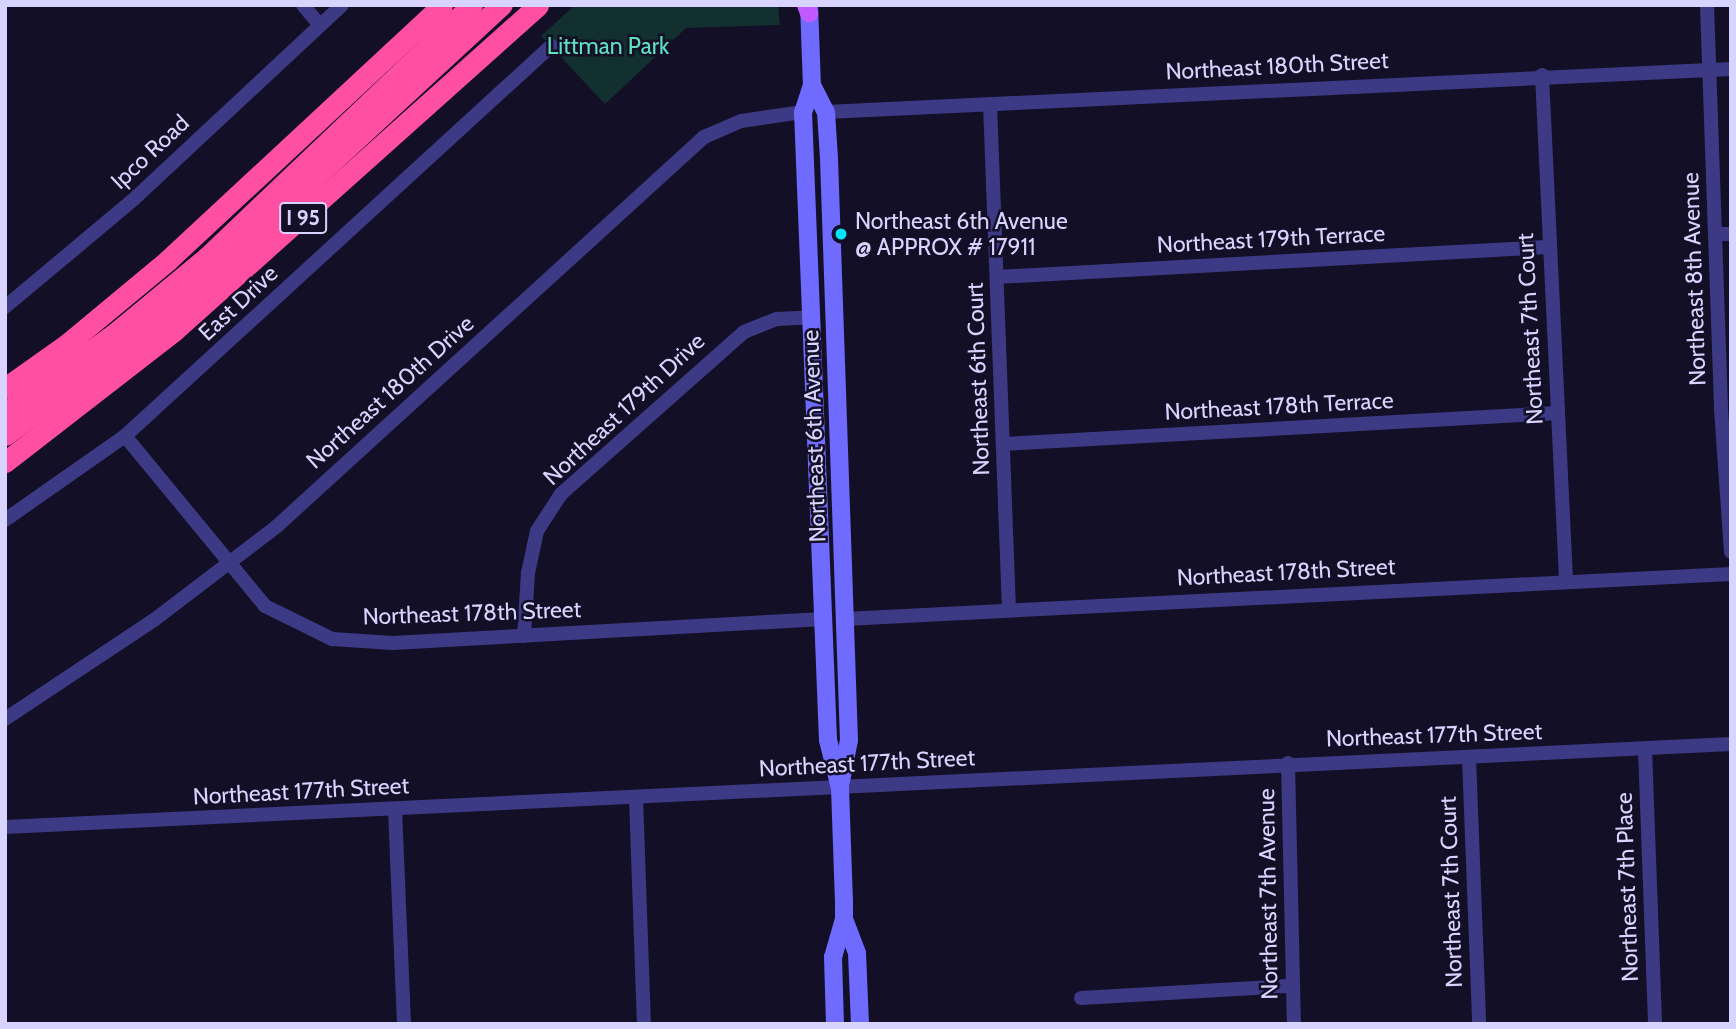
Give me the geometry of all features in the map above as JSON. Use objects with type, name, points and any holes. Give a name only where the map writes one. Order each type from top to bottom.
[{"type":"highway","name":"I 95","points":[[5,388],[67,344],[220,212],[442,5]]},
{"type":"highway","points":[[220,212],[255,200],[367,97],[384,87],[472,5]]},
{"type":"highway","points":[[5,435],[158,322],[502,5]]},
{"type":"highway","points":[[430,106],[443,74],[516,5]]},
{"type":"highway","name":"I 95","points":[[5,462],[175,330],[430,106],[538,5]]},
{"type":"highway","points":[[5,414],[182,278],[374,103],[384,87]]},
{"type":"main road","name":"Northeast 6th Avenue","points":[[808,8],[812,85],[803,112],[823,619],[828,740],[840,788],[844,919],[833,957],[835,1024]]},
{"type":"main road","name":"Northeast 6th Avenue","points":[[812,85],[826,112],[849,740],[840,788]]},
{"type":"main road","name":"Northeast 6th Avenue","points":[[844,919],[857,953],[860,1024]]},
{"type":"street","points":[[303,5],[320,25]]},
{"type":"street","name":"Ipco Road","points":[[5,307],[134,199],[342,5]]},
{"type":"street","name":"Northeast 8th Avenue","points":[[1707,5],[1709,69],[1723,234],[1731,552]]},
{"type":"street","name":"East Drive","points":[[5,520],[125,436],[551,47]]},
{"type":"street","name":"Northeast 180th Street","points":[[826,112],[1542,75],[1731,69]]},
{"type":"street","name":"Northeast 7th Court","points":[[1542,75],[1548,247],[1566,580]]},
{"type":"street","name":"Northeast 6th Court","points":[[990,104],[1009,610]]},
{"type":"street","name":"Northeast 180th Drive","points":[[5,719],[228,566],[705,137],[741,121],[803,112]]},
{"type":"street","name":"Northeast 179th Terrace","points":[[997,277],[1548,247]]},
{"type":"street","name":"Northeast 179th Drive","points":[[524,636],[527,573],[537,531],[561,494],[744,332],[777,319],[812,317]]},
{"type":"street","name":"Northeast 178th Terrace","points":[[1003,444],[1557,414]]},
{"type":"street","name":"Northeast 178th Street","points":[[125,436],[228,566],[279,616],[332,639],[393,643],[823,619]]},
{"type":"street","name":"Northeast 178th Street","points":[[845,619],[1566,580],[1731,574]]},
{"type":"street","name":"Northeast 177th Street","points":[[5,827],[840,788],[1288,763],[1469,758],[1731,744]]},
{"type":"street","name":"Northeast 7th Place","points":[[1645,749],[1655,1024]]},
{"type":"street","name":"Northeast 7th Court","points":[[1469,758],[1479,1024]]},
{"type":"street","name":"Northeast 7th Avenue","points":[[1288,763],[1294,1024]]},
{"type":"street","points":[[636,797],[644,1024]]},
{"type":"street","points":[[395,810],[404,1024]]},
{"type":"street","points":[[1082,998],[1292,986]]},
{"type":"green space","name":"Littman Park","points":[[575,5],[778,5],[780,25],[686,28],[605,104],[541,36]]},
{"type":"place","name":"Northeast 6th Avenue @ APPROX # 17911","points":[[841,234]]}]
